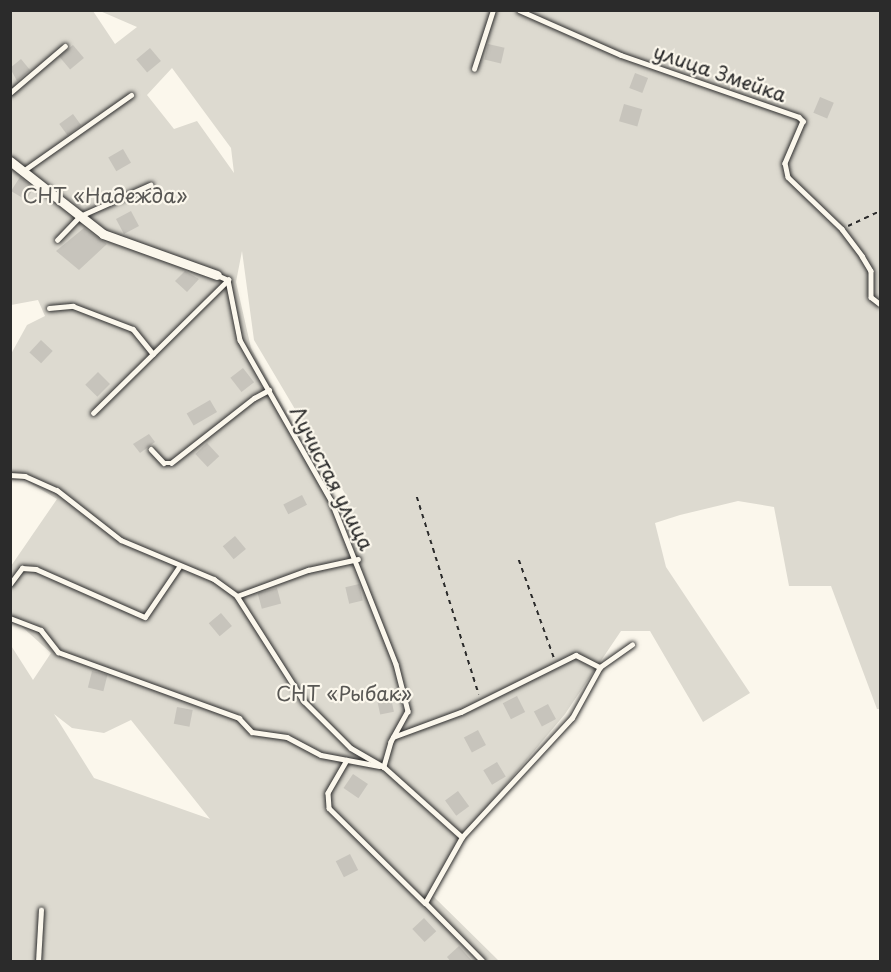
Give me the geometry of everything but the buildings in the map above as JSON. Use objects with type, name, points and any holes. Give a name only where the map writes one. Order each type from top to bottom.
[{"type":"street","points":[[10,161],[103,234],[217,275]]},
{"type":"lane","points":[[474,69],[493,10]]},
{"type":"lane","name":"улица Змейка","points":[[519,10],[621,55],[799,117],[803,121],[785,163],[788,177],[842,229],[871,271],[871,297],[880,304]]},
{"type":"lane","points":[[10,93],[65,46]]},
{"type":"lane","points":[[23,171],[131,95]]},
{"type":"lane","points":[[57,240],[80,216],[150,185]]},
{"type":"lane","points":[[93,413],[228,280],[217,275]]},
{"type":"lane","name":"Лучистая улица","points":[[228,280],[240,340],[331,500],[358,559],[396,664],[408,711],[393,737],[384,767]]},
{"type":"lane","points":[[49,308],[73,306],[133,329],[153,354]]},
{"type":"lane","points":[[151,449],[164,463],[171,463],[254,398],[269,390]]},
{"type":"lane","points":[[10,475],[25,476],[57,490],[121,540],[179,567],[214,579],[237,596],[304,701],[351,748],[384,767],[462,837]]},
{"type":"lane","points":[[237,596],[308,570],[358,559]]},
{"type":"lane","points":[[10,584],[22,568],[36,569],[145,617],[179,567]]},
{"type":"lane","points":[[10,618],[41,630],[58,652],[239,718],[252,732],[287,737],[321,755],[384,767]]},
{"type":"lane","points":[[425,903],[462,837],[572,718],[600,667],[632,645]]},
{"type":"lane","points":[[393,737],[481,702],[576,655],[600,667]]},
{"type":"lane","points":[[347,760],[328,793],[329,808],[483,962]]},
{"type":"lane","points":[[38,962],[41,909]]},
{"type":"path","points":[[842,229],[880,212]]},
{"type":"path","points":[[417,496],[481,702]]},
{"type":"path","points":[[519,560],[556,664]]},
{"type":"green space","name":"СНТ «Рыбак»","points":[[11,11],[93,11],[115,44],[137,27],[100,11],[880,11],[880,709],[877,709],[831,586],[789,586],[774,507],[738,501],[680,515],[655,523],[666,567],[750,693],[703,722],[650,631],[621,631],[565,714],[464,835],[433,896],[499,961],[11,961],[10,644],[33,680],[51,653],[19,624],[11,621],[11,566],[57,499],[25,480],[11,480],[11,354],[27,325],[45,316],[38,300],[11,305]],"holes":[[[172,68],[231,148],[234,173],[197,121],[174,129],[147,95]],[[242,251],[254,340],[350,502],[340,509],[251,348],[236,282]],[[54,714],[72,728],[104,733],[131,720],[210,819],[94,778]]]},
{"type":"park label","name":"СНТ «Надежда»","points":[[105,195]]}]
